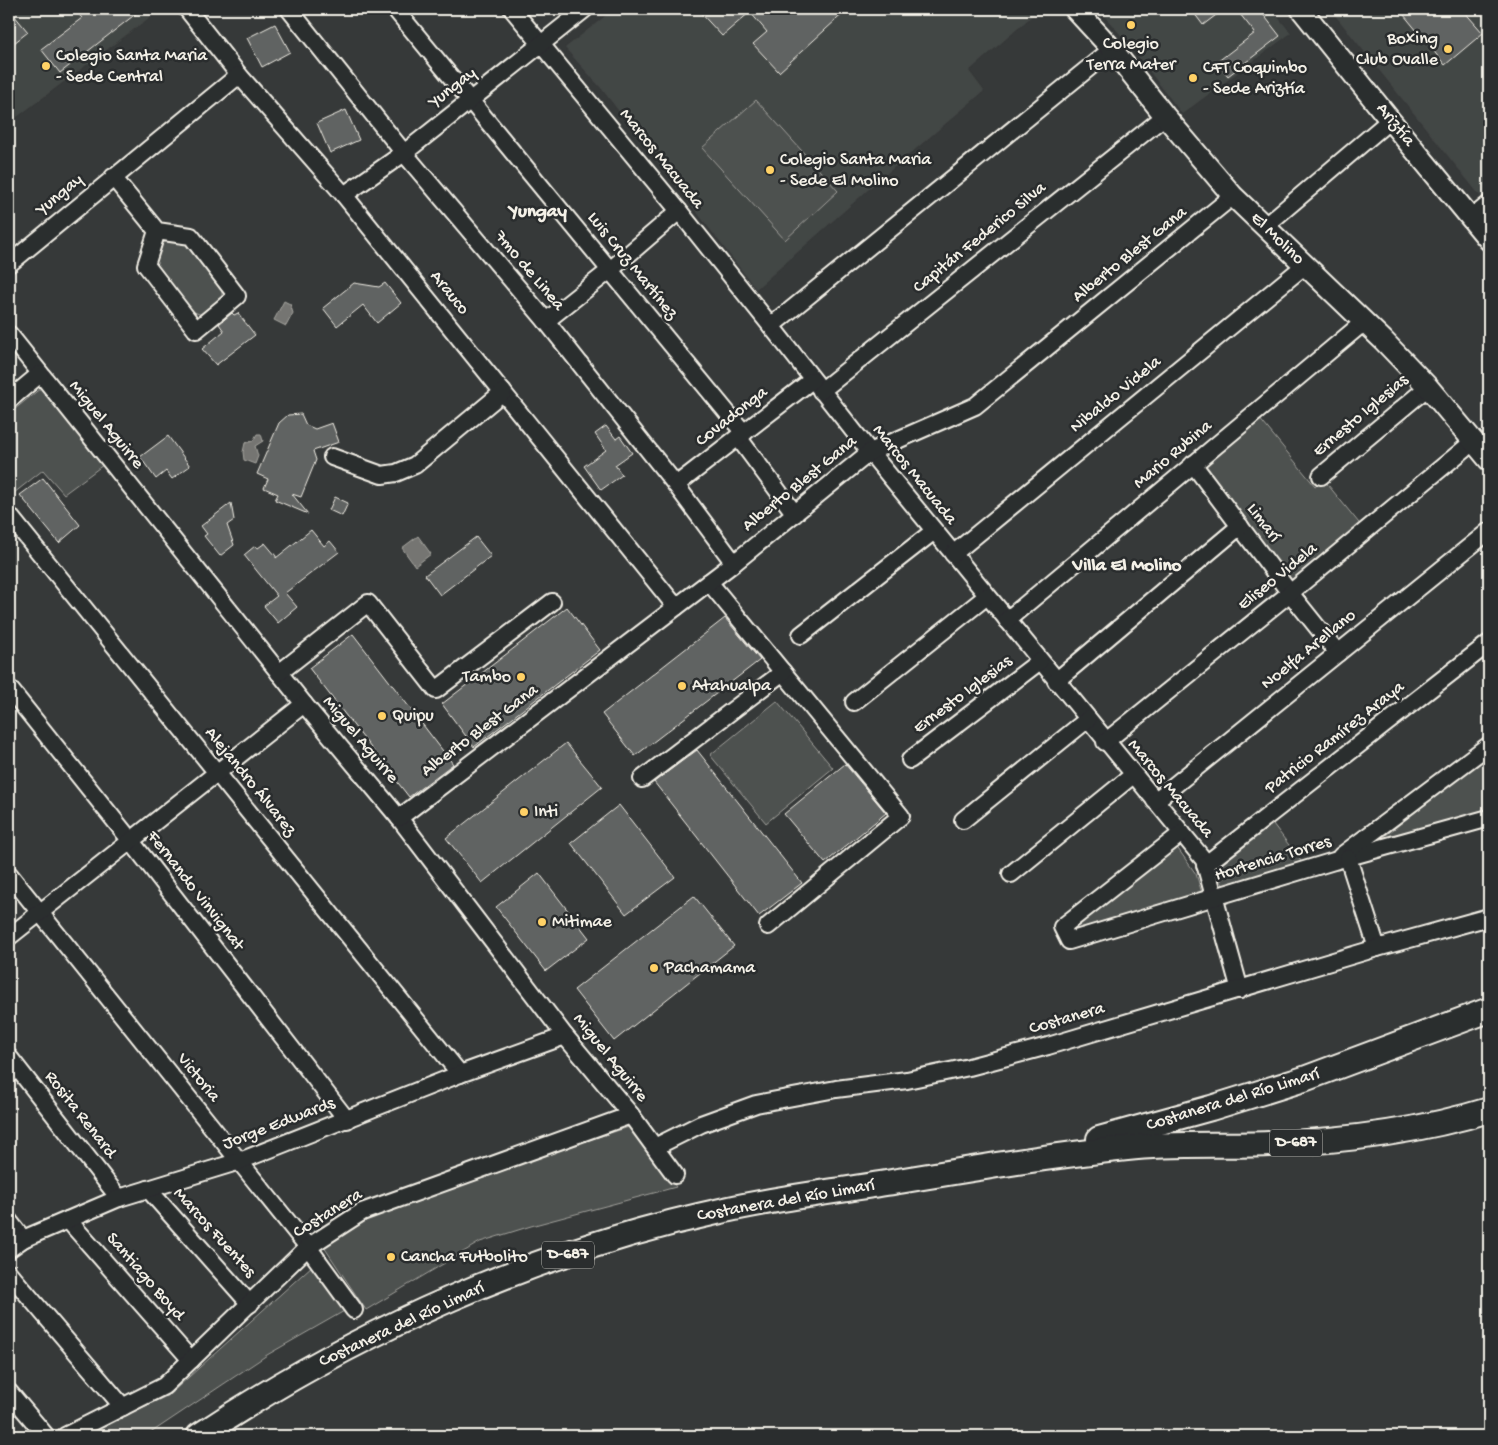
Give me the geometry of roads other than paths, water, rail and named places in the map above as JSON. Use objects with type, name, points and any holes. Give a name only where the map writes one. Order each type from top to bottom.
[{"type":"highway","name":"Costanera del Río Limarí","points":[[971,1169],[1122,1133],[1258,1094],[1354,1062],[1489,1010]]},
{"type":"highway","name":"Costanera del Río Limarí","points":[[199,1436],[270,1391],[363,1340],[483,1286],[579,1250],[659,1226],[726,1210],[971,1169],[1151,1146],[1329,1141],[1420,1128],[1489,1110]]},
{"type":"main road","name":"El Molino","points":[[1075,9],[1112,49],[1165,116],[1233,196],[1364,322],[1428,387],[1489,460]]},
{"type":"main road","name":"Ariztía","points":[[1301,9],[1489,240]]},
{"type":"street","name":"Arauco","points":[[187,9],[239,75],[344,195],[676,607]]},
{"type":"street","name":"7mo de Linea","points":[[289,9],[404,153],[546,321],[676,485],[734,563]]},
{"type":"street","name":"Luis Cruz Martínez","points":[[395,9],[741,435],[795,514]]},
{"type":"street","name":"Marcos Macuada","points":[[512,9],[678,211],[1105,742],[1204,860],[1240,990]]},
{"type":"street","name":"Yungay","points":[[344,195],[404,153],[585,9]]},
{"type":"street","points":[[771,326],[1112,49]]},
{"type":"street","name":"Yungay","points":[[9,264],[239,75]]},
{"type":"street","name":"Capitán Federico Silva","points":[[817,385],[1165,116]]},
{"type":"street","points":[[1264,226],[1390,120]]},
{"type":"street","points":[[113,177],[157,231],[191,236],[237,296],[196,330],[146,265],[157,231]]},
{"type":"street","name":"Alberto Blest Gana","points":[[399,818],[734,563],[870,452],[975,406],[1233,196]]},
{"type":"street","points":[[1472,218],[1489,204]]},
{"type":"street","points":[[546,321],[609,271],[678,211]]},
{"type":"street","name":"Nibaldo Videla","points":[[953,554],[1304,266]]},
{"type":"street","name":"Mario Rubina","points":[[1007,620],[1364,322]]},
{"type":"street","name":"Miguel Aguirre","points":[[9,334],[279,673],[399,818],[565,1036],[631,1115],[675,1175]]},
{"type":"street","points":[[9,400],[40,374]]},
{"type":"street","name":"Covadonga","points":[[676,485],[741,435],[817,385]]},
{"type":"street","name":"Ernesto Iglesias","points":[[1321,476],[1428,387]]},
{"type":"street","points":[[332,457],[382,475],[396,473],[415,465],[503,392]]},
{"type":"street","name":"Eliseo Videla","points":[[1105,742],[1474,441]]},
{"type":"street","name":"Limarí","points":[[1193,464],[1290,593],[1338,653]]},
{"type":"street","name":"Alejandro Álvarez","points":[[9,515],[460,1074]]},
{"type":"street","points":[[1056,681],[1240,526]]},
{"type":"street","points":[[801,635],[934,531]]},
{"type":"street","name":"Noelfa Arellano","points":[[1155,801],[1489,531]]},
{"type":"street","points":[[709,582],[901,816],[768,926]]},
{"type":"street","points":[[854,702],[987,596]]},
{"type":"street","points":[[279,673],[368,603],[436,690],[552,602]]},
{"type":"street","name":"Patricio Ramírez Araya","points":[[1205,865],[1489,643]]},
{"type":"street","name":"Ernesto Iglesias","points":[[910,760],[1040,661]]},
{"type":"street","points":[[642,779],[783,672]]},
{"type":"street","name":"Fernando Vinvignat","points":[[9,688],[131,841],[347,1120]]},
{"type":"street","points":[[9,937],[304,704]]},
{"type":"street","points":[[963,820],[1088,719]]},
{"type":"street","points":[[1377,948],[1341,860],[1489,745]]},
{"type":"street","points":[[1011,874],[1133,774]]},
{"type":"street","name":"Hortencia Torres","points":[[1182,834],[1062,928],[1068,941],[1489,818]]},
{"type":"street","name":"Victoria","points":[[9,874],[240,1161],[308,1247],[354,1310]]},
{"type":"street","name":"Costanera","points":[[655,1147],[701,1124],[756,1104],[836,1089],[907,1080],[969,1067],[1048,1046],[1377,948],[1489,917]]},
{"type":"street","name":"Jorge Edwards","points":[[9,1249],[22,1239],[119,1198],[240,1161],[460,1074],[565,1036]]},
{"type":"street","name":"Rosita Renard","points":[[9,1057],[119,1198]]},
{"type":"street","name":"Costanera","points":[[65,1436],[164,1386],[308,1247],[362,1212],[631,1115]]},
{"type":"street","name":"Marcos Fuentes","points":[[148,1189],[250,1304]]},
{"type":"street","name":"Santiago Boyd","points":[[68,1220],[191,1360]]},
{"type":"street","points":[[9,1222],[22,1239]]},
{"type":"street","points":[[9,1272],[123,1407]]},
{"type":"street","points":[[9,1392],[46,1436]]},
{"type":"place","name":"Colegio Terra Mater","points":[[1131,25]]},
{"type":"place","name":"Boxing Club Ovalle","points":[[1448,49]]},
{"type":"place","name":"Colegio Santa Maria - Sede Central","points":[[46,66]]},
{"type":"place","name":"CFT Coquimbo - Sede Ariztía","points":[[1193,78]]},
{"type":"place","name":"Colegio Santa Maria - Sede El Molino","points":[[770,170]]},
{"type":"place","name":"Tambo","points":[[521,677]]},
{"type":"place","name":"Atahualpa","points":[[682,686]]},
{"type":"place","name":"Quipu","points":[[382,716]]},
{"type":"place","name":"Inti","points":[[524,812]]},
{"type":"place","name":"Mitimae","points":[[542,922]]},
{"type":"place","name":"Pachamama","points":[[654,968]]},
{"type":"place","name":"Cancha Futbolito","points":[[391,1257]]},
{"type":"district","name":"Yungay","points":[[538,212]]},
{"type":"district","name":"Villa El Molino","points":[[1127,566]]}]
